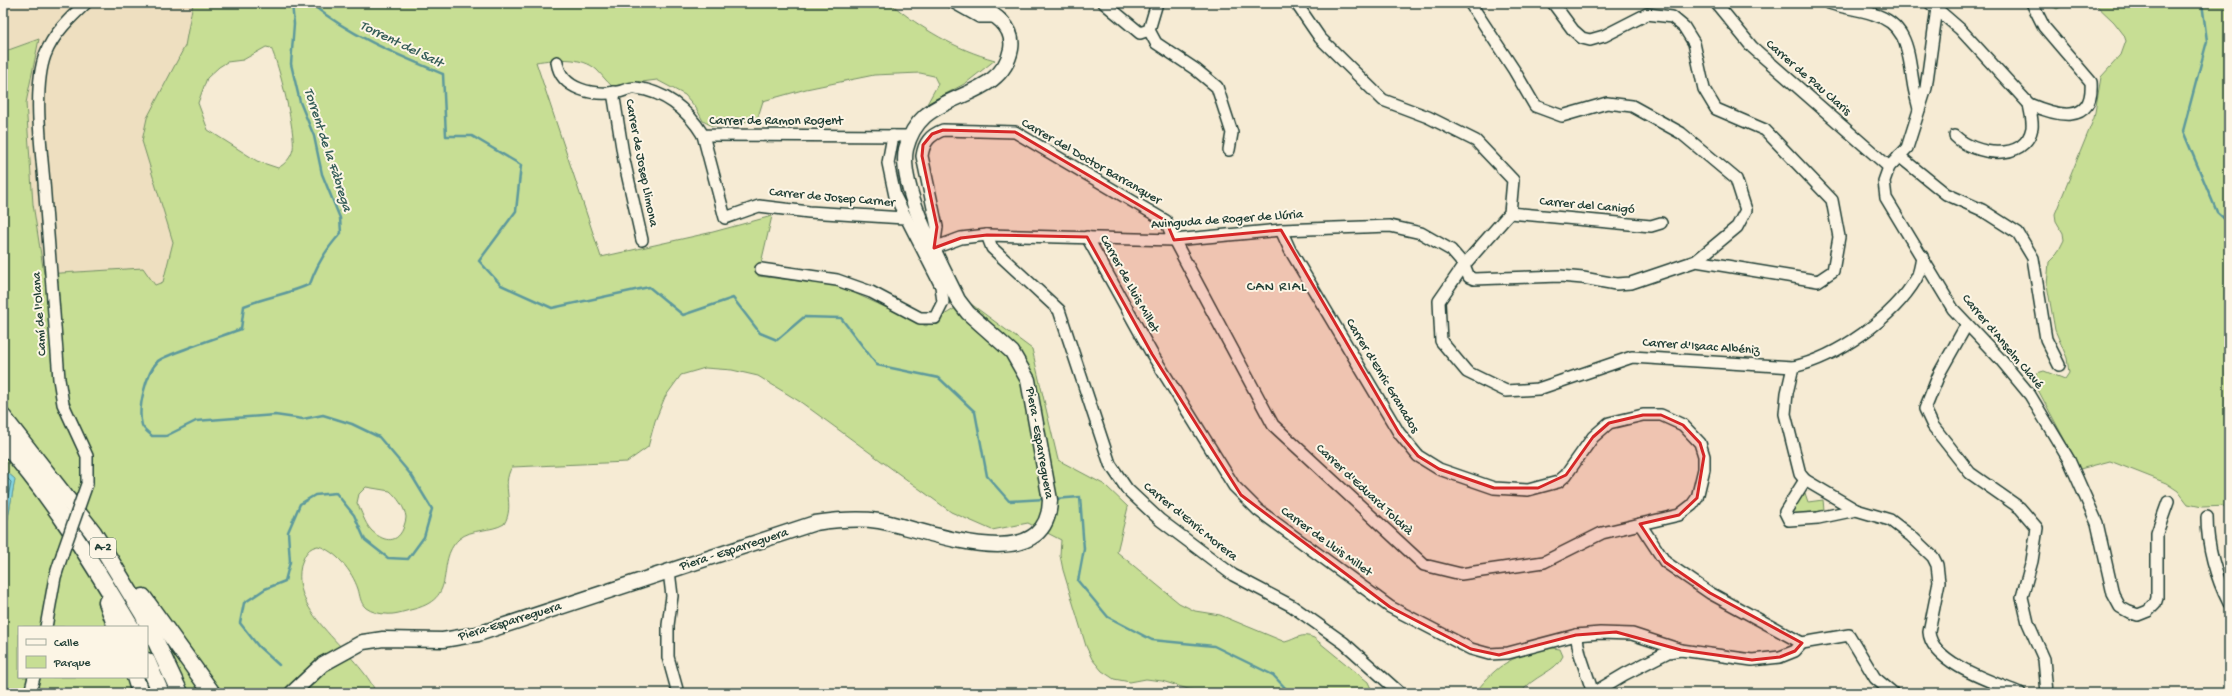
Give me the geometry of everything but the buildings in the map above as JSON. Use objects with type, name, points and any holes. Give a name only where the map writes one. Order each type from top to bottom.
[{"type":"highway","name":"A-2","points":[[3,417],[93,532],[143,614],[180,693]]},
{"type":"highway","name":"A-2","points":[[3,442],[48,497],[100,575],[130,626]]},
{"type":"highway","points":[[93,532],[117,559],[212,693]]},
{"type":"highway","points":[[100,575],[116,626]]},
{"type":"highway","points":[[148,663],[161,693]]},
{"type":"highway","points":[[135,678],[140,693]]},
{"type":"main road","name":"Piera - Esparreguera","points":[[669,571],[799,528],[825,522],[859,519],[878,520],[977,544],[996,546],[1010,545],[1026,540],[1041,528],[1048,512],[1050,500],[1028,380],[1012,352],[963,307],[934,248],[908,183],[905,160],[910,136],[925,116],[936,108],[988,83],[1002,70],[1009,58],[1011,38],[1007,28],[998,17],[974,3]]},
{"type":"main road","name":"Piera-Esparreguera","points":[[292,693],[323,664],[362,642],[383,639],[443,640],[478,634],[669,571]]},
{"type":"street","name":"Camí de l'Olana","points":[[46,626],[55,577],[87,484],[87,456],[63,404],[59,379],[41,142],[40,86],[44,56],[49,46],[70,18],[86,3]]},
{"type":"street","points":[[954,3],[979,17],[998,17]]},
{"type":"street","points":[[1104,3],[1140,33],[1149,30]]},
{"type":"street","points":[[1157,3],[1149,30],[1156,43],[1196,69],[1217,87],[1232,133],[1229,150]]},
{"type":"street","points":[[1296,3],[1320,38],[1383,100],[1428,117],[1476,141],[1513,180],[1510,213]]},
{"type":"street","points":[[1470,3],[1536,106],[1562,116],[1607,103],[1632,106],[1681,133],[1736,179],[1746,210],[1737,227],[1696,261]]},
{"type":"street","points":[[1553,3],[1573,30],[1582,38],[1590,40],[1604,36],[1647,14],[1672,17],[1684,27],[1694,43],[1704,89],[1716,109],[1765,130],[1832,200],[1839,237],[1833,271],[1818,281],[1696,261]]},
{"type":"street","name":"Carrer de Pau Claris","points":[[1716,3],[1752,47],[1889,167]]},
{"type":"street","points":[[1829,3],[1874,14],[1891,24],[1900,32],[1907,43],[1913,85],[1920,112]]},
{"type":"street","points":[[1933,5],[1960,29],[2028,104],[2056,114],[2067,115],[2080,111],[2088,105],[2092,93],[2091,82],[2044,27],[2032,3]]},
{"type":"street","points":[[1889,167],[1907,148],[1920,112],[1926,88],[1933,5]]},
{"type":"street","name":"Carrer de Ramon Rogent","points":[[558,62],[559,70],[568,83],[582,91],[613,92],[634,87],[661,94],[678,104],[694,120],[703,135],[910,136]]},
{"type":"street","name":"Carrer de Josep Llimona","points":[[613,92],[624,160],[642,240]]},
{"type":"street","points":[[1955,136],[1970,147],[1979,150],[2009,151],[2021,147],[2028,139],[2032,128],[2028,104]]},
{"type":"street","name":"Carrer del Doctor Barranquer","points":[[934,248],[937,227],[922,156],[923,145],[932,134],[943,130],[1015,132],[1166,221],[1174,240]]},
{"type":"street","name":"Carrer de Josep Carner","points":[[703,135],[725,218],[759,206],[809,212],[904,218]]},
{"type":"street","points":[[761,269],[837,280],[871,292],[920,318],[935,318],[943,302],[941,286],[904,218],[895,196],[888,163],[893,136]]},
{"type":"street","points":[[1899,156],[1946,194],[1982,210],[2018,233],[2032,258],[2046,340],[2059,366]]},
{"type":"street","name":"Carrer d'Anselm Clavé","points":[[1889,167],[1884,181],[1886,198],[1902,228],[1922,256],[1953,309],[2030,396],[2069,460],[2097,523],[2113,594],[2120,607],[2138,615],[2148,611],[2155,604],[2157,598],[2157,533],[2168,502]]},
{"type":"street","name":"Carrer del Canigó","points":[[1510,213],[1651,226],[1661,223]]},
{"type":"street","name":"Carrer d'Isaac Albéniz","points":[[1510,213],[1461,269],[1439,301],[1441,341],[1467,372],[1506,391],[1538,389],[1632,357],[1793,367]]},
{"type":"street","name":"Avinguda de Roger de Llúria","points":[[934,248],[961,238],[987,235],[1174,240],[1281,230],[1401,227],[1431,238],[1451,250],[1461,269],[1474,279],[1560,276],[1583,278],[1616,284],[1631,283],[1696,261]]},
{"type":"street","name":"Carrer d'Enric Granados","points":[[1281,230],[1290,250],[1399,433],[1418,456],[1439,469],[1494,488],[1517,490],[1538,488],[1558,482],[1566,475],[1593,437],[1609,423],[1643,415],[1661,415],[1673,419],[1683,425],[1700,443],[1704,456],[1704,469],[1697,498],[1692,505],[1679,515],[1640,524]]},
{"type":"street","name":"Carrer d'Enric Morera","points":[[987,235],[992,248],[1059,310],[1110,464],[1127,489],[1160,520],[1233,575],[1292,606],[1344,643],[1400,693]]},
{"type":"street","name":"Carrer de Lluis Millet","points":[[1087,237],[1152,354],[1228,477],[1241,495],[1258,510],[1390,607],[1480,653],[1499,655],[1576,635],[1600,633],[1632,634],[1681,650]]},
{"type":"street","name":"Carrer d'Eduard Toldrà","points":[[1174,240],[1273,425],[1424,565],[1461,574],[1544,562],[1602,533],[1640,524]]},
{"type":"street","points":[[1922,256],[1917,278],[1902,299],[1883,318],[1844,345],[1804,365],[1793,367],[1787,393],[1785,414],[1800,474],[1805,480],[1856,510],[1890,520],[1911,536],[1933,557],[1937,564],[1939,582],[1929,632],[1930,640],[1934,647],[1955,664],[1982,678],[2020,693]]},
{"type":"street","points":[[1967,324],[1940,372],[1925,408],[1933,426],[1970,473],[2020,508],[2037,528],[2032,561],[2022,597],[2028,623],[2044,659],[2048,693]]},
{"type":"street","points":[[1805,480],[1785,512],[1789,520],[1818,518],[1856,510]]},
{"type":"street","points":[[2207,517],[2209,541],[2223,592],[2229,603]]},
{"type":"street","points":[[1640,524],[1665,562],[1710,593],[1802,644]]},
{"type":"street","points":[[669,571],[672,596],[668,625],[668,657],[678,693]]},
{"type":"street","points":[[1576,635],[1580,654],[1593,693],[1625,674],[1668,652],[1681,650],[1752,660],[1780,656],[1795,651],[1802,644],[1849,635],[1875,678],[1893,693]]},
{"type":"street","points":[[30,693],[34,678]]},
{"type":"highlighted area","points":[[943,130],[1015,132],[1166,221],[1174,240],[1281,230],[1399,433],[1418,456],[1439,469],[1494,488],[1538,488],[1566,475],[1593,437],[1609,423],[1643,415],[1661,415],[1683,425],[1700,443],[1704,456],[1697,498],[1679,515],[1640,524],[1665,562],[1710,593],[1802,643],[1795,651],[1780,657],[1752,660],[1681,650],[1616,632],[1576,635],[1499,655],[1471,649],[1390,607],[1241,495],[1152,354],[1087,237],[987,235],[961,238],[934,248],[937,227],[922,156],[923,145],[932,134]]},
{"type":"shaded area","points":[[3,3],[193,3],[185,46],[142,140],[173,242],[163,282],[154,285],[62,274],[44,275],[33,204],[26,103],[38,39],[3,52]]},
{"type":"green space","points":[[193,3],[890,3],[927,30],[966,50],[995,60],[966,83],[927,104],[938,84],[934,76],[920,73],[874,75],[806,89],[763,101],[757,120],[712,126],[703,121],[696,108],[685,95],[657,80],[612,86],[597,70],[584,62],[551,60],[536,62],[601,257],[713,232],[772,216],[758,276],[839,286],[926,326],[967,301],[1032,349],[1058,460],[1105,485],[1128,507],[1117,552],[1179,603],[1195,611],[1220,615],[1285,642],[1302,636],[1310,636],[1314,638],[1368,682],[1373,693],[1201,693],[1162,681],[1146,679],[1130,682],[1114,679],[1102,671],[1092,659],[1086,646],[1063,570],[1060,555],[1061,540],[1028,523],[992,530],[951,512],[802,403],[758,376],[732,370],[705,368],[681,375],[665,397],[655,421],[648,447],[627,462],[512,467],[507,481],[509,510],[504,524],[470,533],[459,539],[452,548],[448,559],[442,589],[436,598],[426,605],[392,614],[381,614],[370,611],[362,604],[352,575],[337,557],[331,552],[318,546],[308,551],[302,562],[300,581],[305,599],[314,615],[327,632],[368,678],[376,693],[3,693],[3,545],[15,479],[3,469],[3,52],[39,39],[26,103],[33,204],[44,274],[143,268],[155,285],[163,282],[173,242],[142,141],[147,118],[185,46]],"holes":[[[266,47],[271,48],[286,98],[293,141],[291,155],[285,163],[278,168],[257,161],[208,130],[198,103],[207,78],[219,67],[227,62],[243,60]],[[366,487],[390,491],[402,506],[406,517],[403,529],[397,537],[388,540],[384,539],[375,534],[369,527],[357,503],[359,494]]]},
{"type":"green space","points":[[2046,3],[2068,3],[2057,9]]},
{"type":"green space","points":[[2094,3],[2229,3],[2227,74],[2229,86],[2229,506],[2202,507],[2188,504],[2178,491],[2166,483],[2110,461],[2080,469],[2034,380],[2037,373],[2044,371],[2065,379],[2069,373],[2067,358],[2055,330],[2047,285],[2049,262],[2057,254],[2064,240],[2063,233],[2056,221],[2055,214],[2094,118],[2101,77],[2121,55],[2126,41],[2124,35],[2114,22]]},
{"type":"green space","points":[[1805,493],[1808,502],[1823,500],[1824,510],[1796,517],[1793,508]]},
{"type":"green space","points":[[1553,648],[1560,649],[1563,656],[1560,661],[1550,670],[1531,682],[1521,693],[1475,693],[1492,674],[1508,662],[1518,657]]},
{"type":"water","points":[[3,469],[15,479],[3,545]]},
{"type":"waterway","name":"Torrent de la Fàbrega","points":[[279,665],[258,646],[240,623],[244,603],[265,589],[285,581],[290,562],[288,532],[300,504],[315,495],[336,493],[354,515],[365,540],[388,558],[408,559],[424,537],[432,509],[412,476],[379,437],[352,424],[323,415],[303,419],[275,415],[196,421],[166,436],[152,436],[142,425],[141,410],[146,382],[158,361],[183,350],[241,329],[244,306],[310,284],[322,257],[341,233],[340,218],[322,174],[314,136],[300,102],[291,64],[294,24],[292,3]]},
{"type":"waterway","name":"Torrent del Salt","points":[[310,3],[357,35],[443,74],[446,136],[472,136],[521,165],[516,211],[479,261],[501,285],[552,308],[649,287],[683,315],[733,298],[760,333],[777,340],[804,317],[841,318],[877,365],[939,378],[975,412],[987,476],[1009,501],[1045,499]]},
{"type":"waterway","points":[[2202,3],[2207,41],[2183,131],[2217,212],[2229,223]]},
{"type":"waterway","name":"Torrent del Salt","points":[[1054,499],[1080,497],[1084,549],[1078,581],[1108,617],[1152,640],[1214,646],[1273,675],[1290,693]]},
{"type":"district","name":"CAN RIAL","points":[[1277,287]]}]
